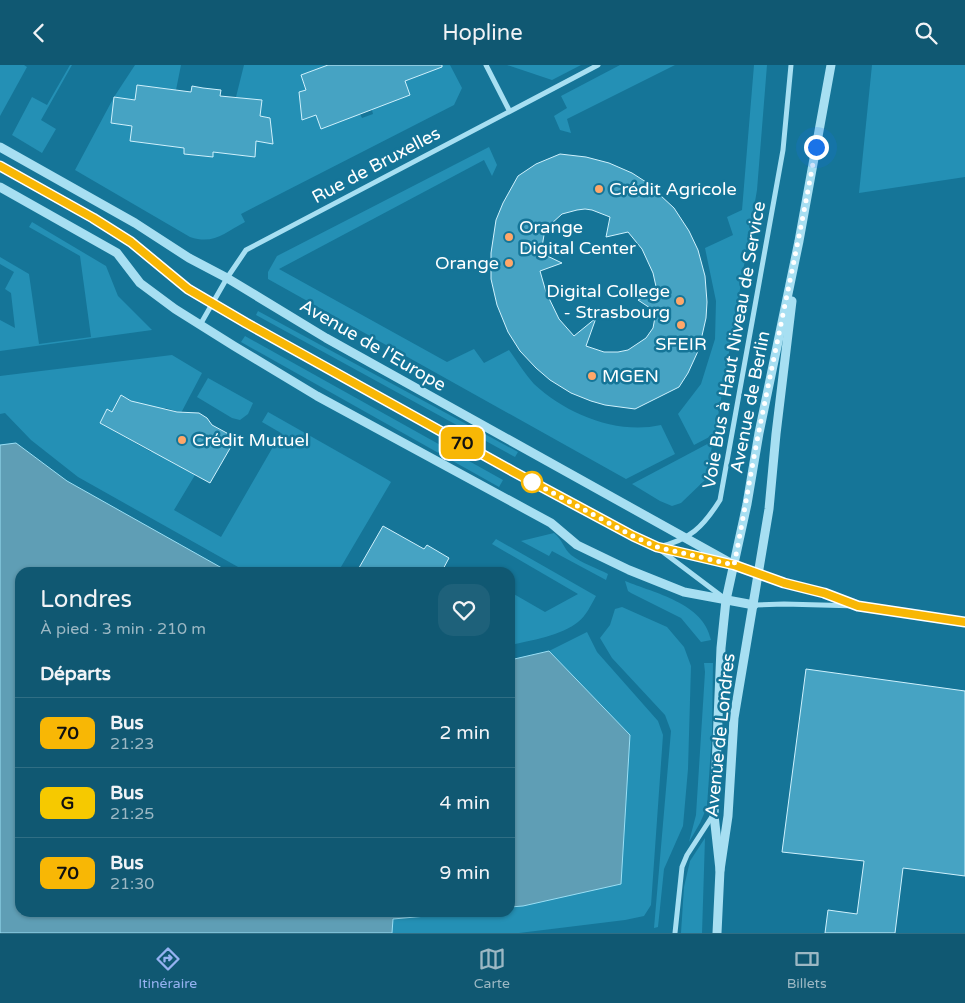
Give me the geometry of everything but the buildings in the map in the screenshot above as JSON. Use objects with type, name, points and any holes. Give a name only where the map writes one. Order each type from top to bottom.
[{"type":"street","points":[[486,65],[509,111]]},
{"type":"street","name":"Rue de Bruxelles","points":[[200,325],[227,278],[246,250],[598,65]]},
{"type":"street","name":"Voie Bus à Haut Niveau de Service","points":[[657,547],[686,538],[711,514],[720,499],[783,150],[792,65]]},
{"type":"street","name":"Avenue de Berlin","points":[[726,599],[747,504],[759,433],[799,241],[831,65]]},
{"type":"street","name":"Avenue de l'Europe","points":[[0,147],[135,223],[326,338],[734,565]]},
{"type":"street","points":[[0,166],[93,218],[131,242],[188,289],[514,472],[657,547],[726,599]]},
{"type":"street","points":[[0,187],[117,253],[140,283],[175,309],[316,396],[551,523],[577,545],[620,566],[684,592],[754,605],[858,606],[965,622]]},
{"type":"street","name":"Avenue de Berlin","points":[[759,574],[769,509],[799,241]]},
{"type":"street","name":"Avenue de l'Europe","points":[[657,547],[734,565],[759,574]]},
{"type":"street","points":[[759,574],[824,593],[858,606]]},
{"type":"street","name":"Avenue de Londres","points":[[717,933],[720,870],[728,816],[734,718],[759,574]]},
{"type":"street","name":"Avenue de Londres","points":[[720,870],[714,815],[721,648],[726,599]]},
{"type":"street","name":"Avenue de Londres","points":[[675,933],[682,867],[687,855],[714,815]]},
{"type":"shaded area","points":[[0,65],[24,65],[27,67],[0,116]]},
{"type":"shaded area","points":[[70,65],[72,65],[41,120],[56,129],[42,153],[12,135],[32,97],[47,105]]},
{"type":"shaded area","points":[[135,65],[181,65],[176,90],[138,85],[135,100],[114,98],[111,123],[132,126],[131,141],[184,148],[184,154],[212,157],[213,152],[254,157],[256,141],[273,143],[270,118],[260,116],[262,101],[236,97],[244,65],[328,65],[301,76],[306,90],[299,93],[303,120],[316,115],[360,114],[362,118],[373,114],[372,110],[405,81],[414,65],[450,65],[462,88],[454,105],[241,214],[245,222],[219,237],[206,240],[190,237],[75,170],[114,97]]},
{"type":"shaded area","points":[[507,65],[581,65],[552,80]]},
{"type":"shaded area","points":[[620,65],[675,65],[567,119],[571,133],[560,130],[554,116],[567,108],[561,96]]},
{"type":"shaded area","points":[[754,65],[767,65],[757,190],[715,434],[694,445],[678,414],[701,384],[715,339],[716,301],[705,248],[733,235],[727,217],[742,210]]},
{"type":"shaded area","points":[[872,65],[965,65],[965,177],[859,193]]},
{"type":"shaded area","points":[[489,147],[497,165],[492,176],[484,160],[279,269],[447,362],[474,349],[484,363],[509,350],[534,384],[547,395],[577,413],[610,424],[627,427],[661,425],[675,454],[626,479],[268,279],[268,272],[277,256]]},
{"type":"shaded area","points":[[32,222],[106,266],[118,296],[152,330],[0,351],[0,320],[15,328],[11,293],[5,289],[14,272],[0,264],[0,257],[29,274],[39,344],[91,337],[80,256],[29,227]]},
{"type":"shaded area","points":[[258,311],[518,452],[515,457],[256,315]]},
{"type":"shaded area","points":[[245,336],[503,480],[499,487],[241,342]]},
{"type":"shaded area","points":[[172,355],[202,373],[181,413],[166,408],[155,414],[121,395],[112,412],[107,409],[100,423],[151,452],[157,441],[174,451],[169,461],[195,475],[174,510],[221,537],[281,433],[262,422],[268,412],[391,482],[341,567],[238,567],[78,477],[31,440],[5,413],[0,414],[0,376]]},
{"type":"shaded area","points":[[208,378],[253,403],[248,414],[240,420],[232,418],[197,397]]},
{"type":"shaded area","points":[[713,441],[706,479],[681,503],[672,506],[632,484]]},
{"type":"shaded area","points":[[16,443],[67,481],[220,567],[15,567],[15,917],[415,917],[393,919],[392,933],[0,933],[0,445]]},
{"type":"shaded area","points":[[554,533],[571,555],[608,574],[606,580],[552,551],[549,556],[521,541]]},
{"type":"shaded area","points":[[496,539],[596,596],[581,620],[564,631],[515,644],[515,595],[545,612],[578,594],[492,544]]},
{"type":"shaded area","points":[[625,581],[663,595],[688,608],[699,617],[706,627],[711,640],[701,642],[681,618],[631,593],[628,591]]},
{"type":"shaded area","points":[[622,607],[667,627],[684,647],[691,666],[688,769],[683,826],[664,869],[658,927],[654,928],[671,731],[665,715],[612,658],[600,638],[610,625],[615,609]]},
{"type":"shaded area","points":[[587,632],[597,652],[658,721],[663,735],[651,905],[644,916],[519,933],[392,933],[393,919],[415,917],[515,917],[515,907],[523,906],[629,735],[549,651]]},
{"type":"shaded area","points":[[549,651],[630,735],[621,884],[515,907],[515,659]]},
{"type":"shaded area","points":[[704,663],[713,663],[712,732],[707,807],[689,842],[696,815]]},
{"type":"shaded area","points":[[705,838],[702,933],[681,933],[684,887],[690,861]]},
{"type":"bus line","name":"70","points":[[0,166],[93,218],[131,242],[188,289],[246,323],[633,536],[657,547],[734,565],[784,583],[824,593],[858,606],[965,622]]},
{"type":"place","name":"Crédit Agricole","points":[[599,189]]},
{"type":"place","name":"Orange Digital Center","points":[[509,237]]},
{"type":"place","name":"Orange","points":[[509,263]]},
{"type":"place","name":"Digital College - Strasbourg","points":[[680,301]]},
{"type":"place","name":"SFEIR","points":[[681,325]]},
{"type":"place","name":"MGEN","points":[[592,376]]},
{"type":"place","name":"Crédit Mutuel","points":[[182,440]]},
{"type":"route","points":[[532,482],[527,479],[657,547],[734,565],[816,147]]}]
